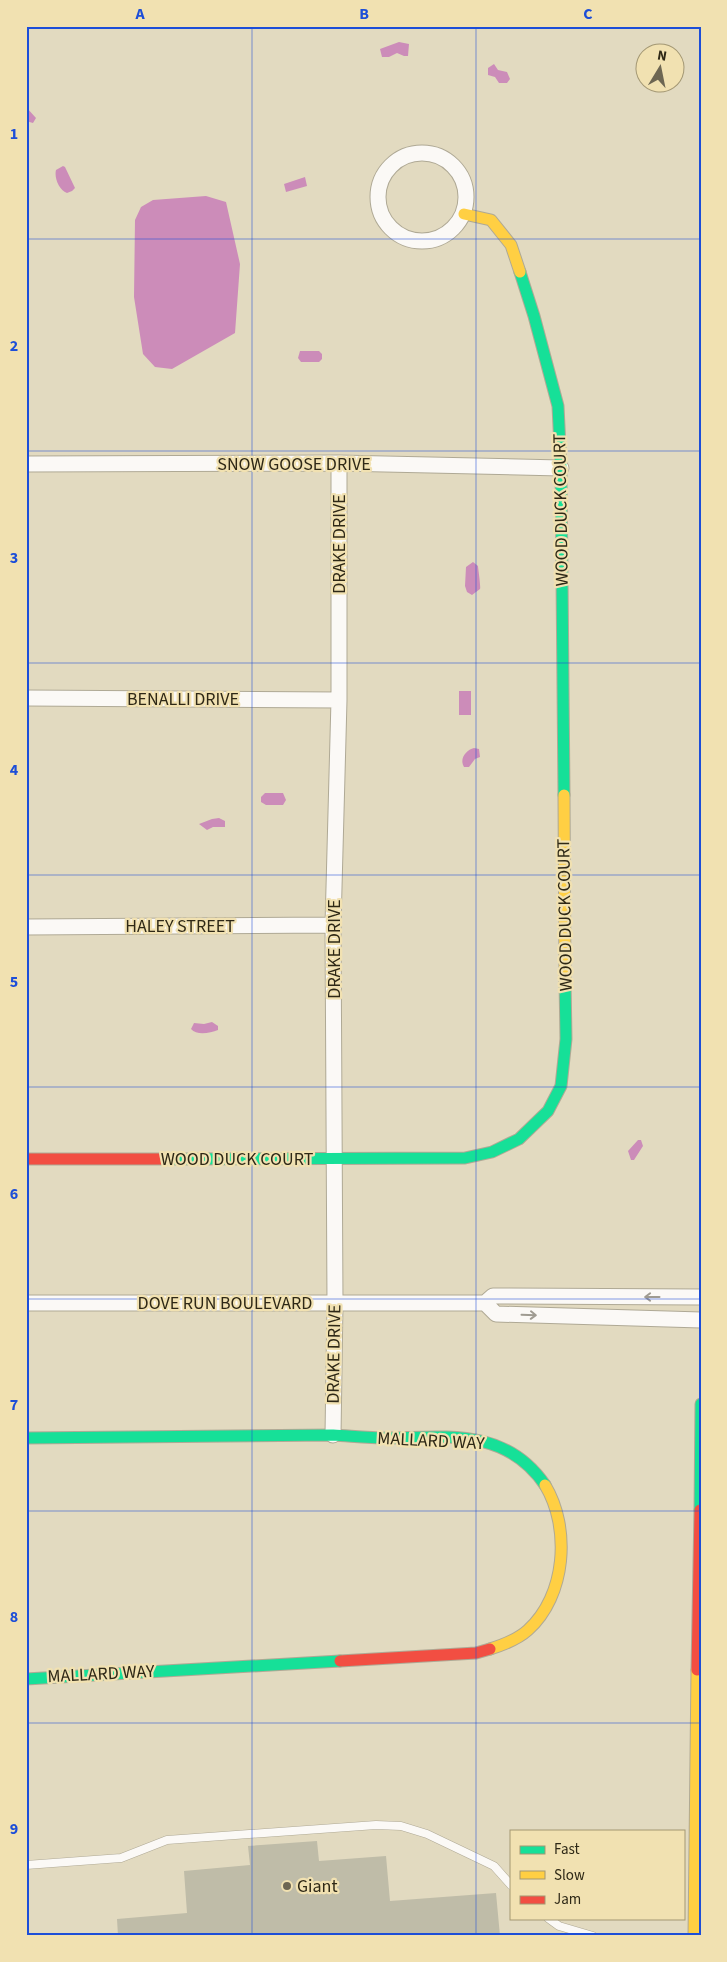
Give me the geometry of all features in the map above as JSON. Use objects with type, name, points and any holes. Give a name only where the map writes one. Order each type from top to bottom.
[{"type":"street","points":[[426,152],[445,158],[460,172],[465,181],[467,197],[464,214],[454,228],[442,237],[422,241],[404,238],[391,229],[385,221],[379,206],[378,198],[383,175],[393,163],[406,155],[426,152]]},
{"type":"street","name":"WOOD DUCK COURT","points":[[26,1159],[465,1158],[492,1152],[519,1139],[548,1111],[561,1086],[566,1040],[561,468],[558,406],[534,316],[511,245],[491,220],[464,214]]},
{"type":"street","name":"SNOW GOOSE DRIVE","points":[[26,464],[339,463],[561,468]]},
{"type":"street","name":"DRAKE DRIVE","points":[[333,1435],[335,1303],[333,925],[339,700],[339,463]]},
{"type":"street","name":"BENALLI DRIVE","points":[[26,698],[339,700]]},
{"type":"street","name":"HALEY STREET","points":[[26,927],[333,925]]},
{"type":"street","name":"DOVE RUN BOULEVARD","points":[[26,1303],[485,1303],[492,1296],[701,1298]]},
{"type":"street","name":"DOVE RUN BOULEVARD","points":[[485,1303],[496,1314],[701,1320]]},
{"type":"street","points":[[694,1936],[701,1404]]},
{"type":"street","name":"MALLARD WAY","points":[[26,1438],[333,1435],[370,1438],[476,1440],[504,1448],[526,1462],[545,1485],[558,1513],[562,1546],[559,1578],[546,1608],[528,1630],[505,1645],[476,1653],[26,1679]]},
{"type":"lane","points":[[26,1864],[121,1858],[167,1840],[376,1825],[401,1826],[427,1834],[494,1866],[510,1884]]},
{"type":"lane","points":[[551,1920],[559,1926],[593,1936]]},
{"type":"shaded area","points":[[399,42],[409,44],[408,56],[397,53],[389,57],[382,57],[380,49]]},
{"type":"shaded area","points":[[494,64],[498,70],[507,72],[510,79],[507,83],[499,83],[495,77],[488,75],[488,68]]},
{"type":"shaded area","points":[[26,107],[36,118],[33,123],[26,121]]},
{"type":"shaded area","points":[[63,166],[75,188],[67,193],[59,187],[56,177],[56,170]]},
{"type":"shaded area","points":[[305,177],[307,186],[286,192],[284,184]]},
{"type":"shaded area","points":[[206,196],[226,202],[240,264],[235,333],[172,369],[155,367],[143,354],[134,297],[135,220],[141,207],[153,200]]},
{"type":"shaded area","points":[[300,351],[319,351],[322,354],[322,359],[319,362],[301,362],[298,358]]},
{"type":"shaded area","points":[[473,562],[478,566],[480,589],[472,595],[467,592],[465,586],[466,567]]},
{"type":"shaded area","points":[[459,691],[471,691],[471,715],[459,715]]},
{"type":"shaded area","points":[[474,748],[479,749],[480,757],[475,759],[469,767],[464,767],[462,761],[464,755]]},
{"type":"shaded area","points":[[265,793],[283,793],[286,800],[283,805],[266,805],[261,802],[261,797]]},
{"type":"shaded area","points":[[219,818],[225,821],[225,827],[213,827],[207,830],[199,824],[212,819]]},
{"type":"shaded area","points":[[212,1022],[218,1026],[218,1030],[208,1033],[197,1033],[191,1029],[194,1023],[204,1024]]},
{"type":"shaded area","points":[[638,1140],[641,1140],[643,1146],[634,1160],[631,1160],[628,1151]]},
{"type":"building","name":"Giant","points":[[317,1841],[319,1861],[386,1856],[390,1901],[496,1893],[500,1936],[118,1936],[117,1919],[187,1913],[184,1871],[250,1865],[248,1846]]},
{"type":"traffic: fast","points":[[520,272],[558,406],[561,468],[564,795]]},
{"type":"traffic: fast","points":[[169,1159],[465,1158],[492,1152],[519,1139],[548,1111],[561,1086],[566,1039],[565,979]]},
{"type":"traffic: fast","points":[[700,1510],[701,1404]]},
{"type":"traffic: fast","points":[[26,1438],[333,1435],[380,1438],[454,1437],[494,1445],[512,1453],[530,1467],[545,1485]]},
{"type":"traffic: fast","points":[[26,1679],[340,1661]]},
{"type":"traffic: slow","points":[[464,214],[491,220],[511,245],[520,272]]},
{"type":"traffic: slow","points":[[564,795],[565,979]]},
{"type":"traffic: slow","points":[[490,1649],[505,1644],[528,1630],[541,1616],[557,1581],[561,1541],[559,1521],[545,1485]]},
{"type":"traffic: slow","points":[[694,1936],[697,1670]]},
{"type":"traffic: jam","points":[[26,1159],[169,1159]]},
{"type":"traffic: jam","points":[[697,1670],[700,1510]]},
{"type":"traffic: jam","points":[[340,1661],[476,1653],[490,1649]]},
{"type":"place","name":"Giant","points":[[287,1886]]}]
